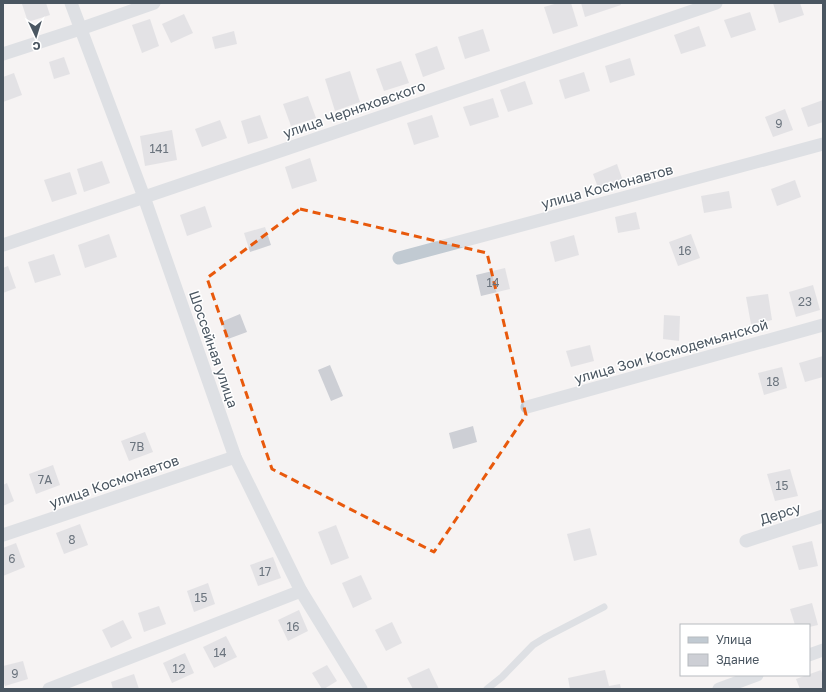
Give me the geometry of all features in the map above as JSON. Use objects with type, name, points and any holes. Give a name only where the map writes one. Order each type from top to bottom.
[{"type":"street","name":"Шоссейная улица","points":[[71,3],[144,197],[235,458],[301,591],[361,689]]},
{"type":"street","points":[[3,54],[154,3]]},
{"type":"street","name":"улица Черняховского","points":[[3,245],[716,3]]},
{"type":"street","name":"улица Космонавтов","points":[[399,258],[823,144]]},
{"type":"street","name":"улица Зои Космодемьянской","points":[[527,407],[823,325]]},
{"type":"street","name":"улица Космонавтов","points":[[3,535],[235,458]]},
{"type":"street","name":"Дерсу","points":[[746,541],[823,516]]},
{"type":"street","points":[[49,689],[301,591]]},
{"type":"street","points":[[810,655],[823,650]]},
{"type":"street","points":[[720,689],[754,676]]},
{"type":"lane","points":[[487,689],[502,677],[533,645],[604,607]]},
{"type":"highlighted area","points":[[300,209],[487,253],[526,415],[434,552],[272,469],[207,278]]},
{"type":"building","points":[[46,3],[50,15],[28,22],[22,4]]},
{"type":"building","points":[[558,3],[571,3],[578,26],[553,34],[544,7]]},
{"type":"building","points":[[581,3],[620,3],[621,5],[585,17]]},
{"type":"building","points":[[773,3],[800,3],[804,15],[779,23]]},
{"type":"building","points":[[750,12],[756,30],[731,38],[724,20]]},
{"type":"building","points":[[184,14],[193,33],[171,43],[162,24]]},
{"type":"building","points":[[150,19],[159,46],[142,53],[132,25]]},
{"type":"building","points":[[699,26],[706,46],[681,54],[674,35]]},
{"type":"building","points":[[483,29],[490,51],[465,59],[458,37]]},
{"type":"building","points":[[234,31],[237,44],[215,49],[212,37]]},
{"type":"building","points":[[437,46],[445,69],[423,77],[415,54]]},
{"type":"building","points":[[64,57],[70,74],[54,79],[49,62]]},
{"type":"building","points":[[630,58],[635,75],[610,83],[605,66]]},
{"type":"building","points":[[401,61],[409,83],[384,91],[376,69]]},
{"type":"building","points":[[350,71],[360,102],[335,111],[325,79]]},
{"type":"building","points":[[584,72],[590,91],[565,99],[559,80]]},
{"type":"building","points":[[14,73],[22,95],[3,102],[3,77]]},
{"type":"building","points":[[525,81],[533,104],[508,112],[500,90]]},
{"type":"building","points":[[308,96],[316,118],[291,126],[283,104]]},
{"type":"building","points":[[493,98],[499,117],[470,126],[463,107]]},
{"type":"building","points":[[823,100],[823,122],[808,127],[801,108]]},
{"type":"building","points":[[785,109],[793,130],[773,137],[765,117]]},
{"type":"building","points":[[260,115],[268,138],[248,144],[241,121]]},
{"type":"building","points":[[432,115],[439,137],[414,145],[407,123]]},
{"type":"building","points":[[220,120],[227,138],[202,147],[195,129]]},
{"type":"building","points":[[172,130],[177,160],[145,166],[140,136]]},
{"type":"building","points":[[310,158],[317,181],[292,189],[285,167]]},
{"type":"building","points":[[102,161],[110,183],[84,192],[77,169]]},
{"type":"building","points":[[617,164],[624,184],[600,193],[593,174]]},
{"type":"building","points":[[70,172],[77,194],[52,202],[44,180]]},
{"type":"building","points":[[795,180],[801,197],[777,206],[771,189]]},
{"type":"building","points":[[729,191],[732,208],[704,213],[701,196]]},
{"type":"building","points":[[205,206],[212,227],[187,236],[180,215]]},
{"type":"building","points":[[636,212],[640,229],[618,233],[615,217]]},
{"type":"building","points":[[265,227],[271,245],[250,252],[244,233]]},
{"type":"building","points":[[109,234],[117,257],[85,268],[78,245]]},
{"type":"building","points":[[691,234],[700,258],[678,266],[669,242]]},
{"type":"building","points":[[574,235],[579,255],[555,262],[550,242]]},
{"type":"building","points":[[54,254],[61,275],[35,283],[28,262]]},
{"type":"building","points":[[8,266],[16,288],[3,293],[3,268]]},
{"type":"building","points":[[505,268],[510,289],[481,296],[476,275]]},
{"type":"building","points":[[813,285],[820,310],[796,317],[789,292]]},
{"type":"building","points":[[768,294],[772,320],[751,324],[746,297]]},
{"type":"building","points":[[240,314],[247,332],[228,339],[221,322]]},
{"type":"building","points":[[664,315],[680,316],[679,341],[663,339]]},
{"type":"building","points":[[590,345],[594,361],[571,367],[566,351]]},
{"type":"building","points":[[823,356],[823,377],[805,382],[799,363]]},
{"type":"building","points":[[330,365],[343,396],[331,401],[318,370]]},
{"type":"building","points":[[782,367],[787,388],[764,395],[758,373]]},
{"type":"building","points":[[473,426],[477,442],[453,449],[449,433]]},
{"type":"building","points":[[145,432],[153,452],[129,461],[121,441]]},
{"type":"building","points":[[53,465],[60,485],[36,494],[29,474]]},
{"type":"building","points":[[790,469],[798,496],[775,501],[767,474]]},
{"type":"building","points":[[7,483],[14,501],[3,506],[3,485]]},
{"type":"building","points":[[80,524],[88,545],[64,554],[56,533]]},
{"type":"building","points":[[336,525],[349,558],[331,565],[318,532]]},
{"type":"building","points":[[590,528],[597,555],[574,561],[567,534]]},
{"type":"building","points":[[812,541],[818,566],[799,570],[792,546]]},
{"type":"building","points":[[16,543],[25,567],[3,576],[3,548]]},
{"type":"building","points":[[273,557],[281,578],[258,586],[250,565]]},
{"type":"building","points":[[361,575],[372,599],[353,608],[342,583]]},
{"type":"building","points":[[208,583],[215,604],[194,612],[187,591]]},
{"type":"building","points":[[812,603],[818,625],[810,627],[810,624],[795,624],[790,609]]},
{"type":"building","points":[[159,606],[166,624],[144,632],[138,613]]},
{"type":"building","points":[[299,610],[308,631],[288,641],[278,620]]},
{"type":"building","points":[[123,620],[132,638],[111,648],[102,630]]},
{"type":"building","points":[[392,622],[402,643],[386,651],[375,630]]},
{"type":"building","points":[[226,636],[237,657],[214,668],[203,647]]},
{"type":"building","points":[[185,653],[194,673],[172,683],[163,663]]},
{"type":"building","points":[[23,661],[28,679],[5,686],[3,681],[3,666]]},
{"type":"building","points":[[327,665],[337,681],[322,689],[312,673]]},
{"type":"building","points":[[429,668],[439,689],[413,689],[407,678]]},
{"type":"building","points":[[605,670],[609,686],[620,684],[621,689],[570,689],[568,678]]},
{"type":"building","points":[[821,670],[823,676],[823,689],[800,689],[796,679],[810,676],[810,674]]},
{"type":"building","points":[[134,674],[139,689],[113,689],[111,682]]}]
